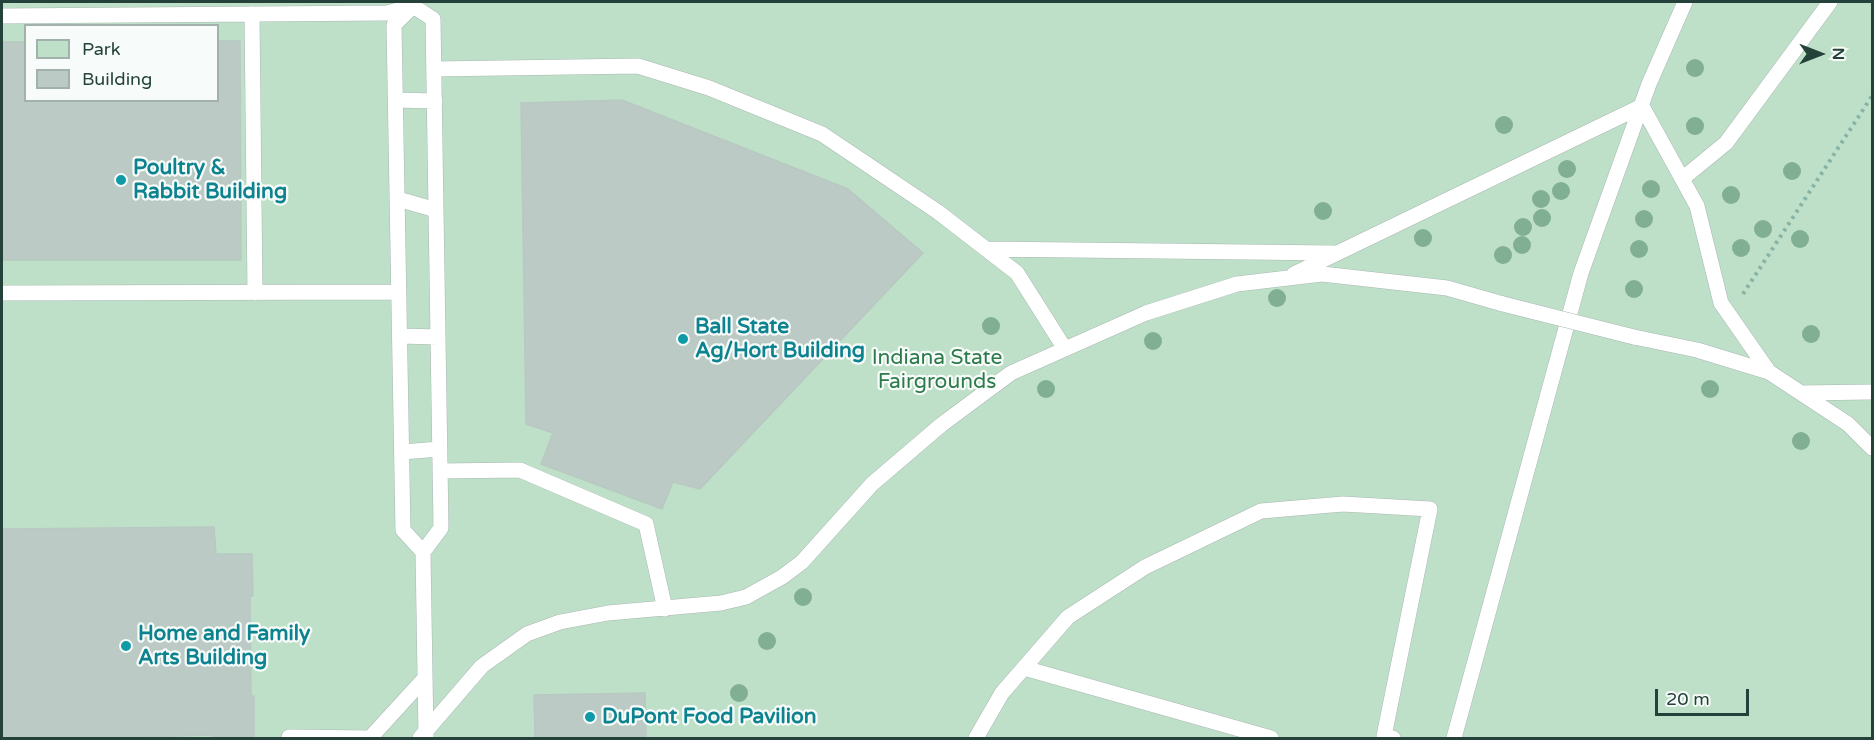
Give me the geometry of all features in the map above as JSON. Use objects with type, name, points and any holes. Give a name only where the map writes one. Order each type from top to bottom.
[{"type":"lane","points":[[1454,738],[1581,273],[1649,84],[1685,2]]},
{"type":"lane","points":[[1682,179],[1726,144],[1830,2]]},
{"type":"lane","points":[[2,16],[387,13],[413,4]]},
{"type":"lane","points":[[413,4],[433,19],[435,101],[441,528],[423,552],[424,736]]},
{"type":"lane","points":[[413,4],[394,25],[403,530],[423,552]]},
{"type":"lane","points":[[252,14],[255,293]]},
{"type":"lane","points":[[434,69],[638,66],[709,88],[822,134],[938,212],[1017,273],[1065,349]]},
{"type":"lane","points":[[396,100],[435,101]]},
{"type":"lane","points":[[1642,106],[1697,206],[1720,303],[1769,372]]},
{"type":"lane","points":[[1283,279],[1642,106]]},
{"type":"lane","points":[[398,199],[436,210]]},
{"type":"lane","points":[[986,249],[1336,253]]},
{"type":"lane","points":[[424,736],[482,666],[527,634],[560,622],[589,617],[721,603],[746,597],[782,577],[802,562],[872,484],[941,425],[1011,373],[1146,313],[1237,284],[1322,274],[1447,288],[1634,337],[1697,350],[1769,372],[1848,424],[1872,448]]},
{"type":"lane","points":[[2,293],[399,291]]},
{"type":"lane","points":[[400,336],[438,337]]},
{"type":"lane","points":[[1800,393],[1872,392]]},
{"type":"lane","points":[[402,452],[439,449]]},
{"type":"lane","points":[[440,471],[520,470],[646,524],[665,609]]},
{"type":"lane","points":[[976,738],[1002,693],[1068,617],[1144,567],[1261,511],[1343,504],[1430,509],[1387,738]]},
{"type":"lane","points":[[1024,668],[1271,738]]},
{"type":"lane","points":[[289,737],[370,738],[424,679]]},
{"type":"path","points":[[1730,315],[1872,96]]},
{"type":"green space","name":"Indiana State Fairgrounds","points":[[2,2],[1872,2],[1872,738],[2,738]]},
{"type":"building","name":"Poultry & Rabbit Building","points":[[219,41],[240,41],[241,260],[2,260],[2,42],[24,42],[24,102],[219,102]]},
{"type":"building","name":"Ball State Ag/Hort Building","points":[[622,100],[848,189],[923,253],[700,489],[673,482],[662,509],[541,464],[553,433],[526,424],[521,103]]},
{"type":"building","name":"Home and Family Arts Building","points":[[214,527],[216,554],[252,554],[251,696],[254,696],[254,738],[213,738],[212,735],[2,738],[2,529]]},
{"type":"building","name":"DuPont Food Pavilion","points":[[645,693],[646,738],[535,738],[534,695]]},
{"type":"place","name":"Poultry & Rabbit Building","points":[[121,180]]},
{"type":"place","name":"Ball State Ag/Hort Building","points":[[683,339]]},
{"type":"place","name":"Home and Family Arts Building","points":[[126,646]]},
{"type":"place","name":"DuPont Food Pavilion","points":[[590,717]]}]
